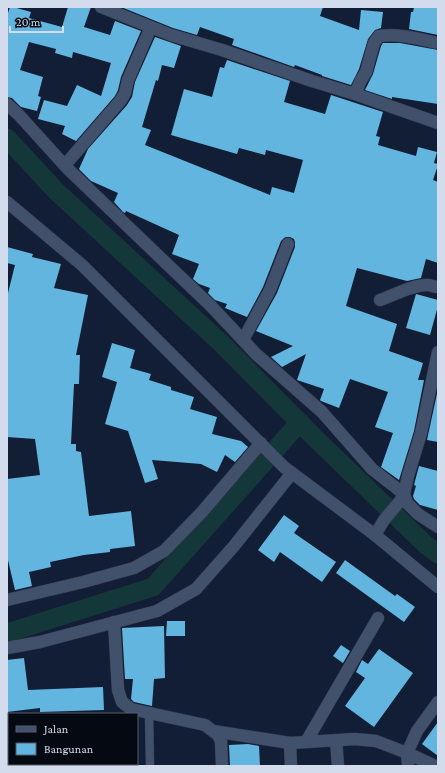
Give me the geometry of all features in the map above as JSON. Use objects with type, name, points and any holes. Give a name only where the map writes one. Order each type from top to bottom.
[{"type":"street","points":[[101,7],[171,35],[222,50],[438,123]]},
{"type":"street","points":[[65,165],[121,100],[151,27]]},
{"type":"street","points":[[355,94],[366,72],[374,43],[379,36],[386,35],[413,38],[438,43]]},
{"type":"street","points":[[7,104],[65,165],[211,306],[256,354],[322,412],[372,469],[418,514],[438,527]]},
{"type":"street","points":[[8,206],[82,265],[288,470],[375,535],[438,587]]},
{"type":"street","points":[[243,340],[270,290],[288,244]]},
{"type":"street","points":[[380,300],[407,289],[428,285],[438,287]]},
{"type":"street","points":[[375,535],[384,520],[402,498],[421,433],[438,352]]},
{"type":"street","points":[[7,600],[134,568],[164,551],[263,445]]},
{"type":"street","points":[[7,648],[40,642],[157,611],[196,589],[234,546],[288,470]]},
{"type":"street","points":[[306,742],[378,618]]},
{"type":"street","points":[[114,622],[118,690],[122,702],[131,709],[204,725],[213,731],[221,741],[222,766]]},
{"type":"street","points":[[408,766],[407,753],[417,731],[438,702]]},
{"type":"street","points":[[213,731],[290,743],[356,739],[376,741],[435,766]]},
{"type":"street","points":[[336,740],[338,766]]},
{"type":"street","points":[[290,743],[291,766]]},
{"type":"lane","points":[[149,713],[150,766]]},
{"type":"building","points":[[10,7],[31,12],[29,18],[62,27],[68,7],[91,7],[84,27],[110,35],[115,21],[141,31],[121,77],[115,96],[76,141],[62,134],[65,126],[38,119],[44,100],[67,106],[77,85],[101,96],[111,63],[73,52],[72,58],[55,53],[56,49],[29,42],[20,70],[43,77],[38,96],[41,97],[37,111],[21,107],[12,98],[7,97],[7,16]]},
{"type":"building","points":[[121,7],[323,7],[320,16],[359,30],[361,10],[383,12],[381,28],[375,30],[368,39],[359,69],[351,85],[232,45],[234,39],[200,27],[197,35],[173,28]]},
{"type":"building","points":[[414,7],[438,7],[438,35],[409,29],[411,12],[413,12]]},
{"type":"building","points":[[155,37],[181,46],[174,68],[162,65],[158,81],[156,80],[142,127],[151,130],[145,145],[270,195],[272,187],[294,193],[303,160],[266,150],[265,155],[239,148],[237,154],[171,135],[184,89],[212,97],[220,67],[224,68],[227,60],[290,81],[284,102],[325,114],[331,95],[383,112],[376,136],[380,137],[378,145],[416,156],[418,147],[437,152],[434,163],[438,165],[433,180],[438,182],[438,263],[426,259],[421,278],[407,281],[357,268],[346,306],[397,324],[389,351],[423,363],[418,380],[424,380],[414,431],[399,480],[381,467],[393,433],[375,427],[388,392],[350,379],[339,408],[321,401],[320,400],[324,389],[297,380],[306,354],[282,367],[271,357],[293,346],[256,331],[277,293],[295,247],[294,239],[286,237],[281,241],[263,287],[247,317],[225,308],[227,304],[215,300],[208,293],[210,288],[199,284],[193,279],[199,264],[172,254],[179,235],[126,211],[125,213],[123,212],[114,202],[118,193],[91,181],[79,169],[88,149],[127,105],[132,97],[135,82]]},
{"type":"building","points":[[383,43],[400,43],[438,50],[438,104],[392,97],[392,99],[365,90],[373,74]]},
{"type":"building","points":[[7,247],[33,254],[32,257],[61,264],[54,288],[88,295],[76,355],[80,355],[79,384],[74,384],[71,444],[76,444],[76,451],[81,452],[89,516],[131,511],[135,546],[110,549],[110,552],[84,555],[50,562],[51,567],[29,572],[32,586],[15,590],[7,556],[7,479],[40,475],[35,439],[7,437],[7,297],[15,265],[7,263]]},
{"type":"building","points":[[416,294],[438,300],[438,306],[430,335],[406,328]]},
{"type":"building","points":[[112,343],[135,350],[130,368],[151,374],[149,380],[171,387],[171,390],[194,397],[190,409],[217,417],[212,434],[241,441],[248,447],[235,462],[225,455],[217,472],[201,464],[152,460],[158,479],[145,483],[128,431],[105,424],[117,382],[102,377]]},
{"type":"building","points":[[438,389],[438,442],[427,440]]},
{"type":"building","points":[[419,466],[438,471],[438,510],[420,505],[414,499],[413,496],[416,486],[414,485]]},
{"type":"building","points":[[284,515],[299,526],[294,533],[336,562],[322,582],[280,552],[274,562],[258,550]]},
{"type":"building","points":[[345,560],[395,596],[397,594],[415,607],[404,622],[336,573]]},
{"type":"building","points":[[167,621],[185,621],[185,636],[166,636]]},
{"type":"building","points":[[164,626],[165,678],[154,679],[152,706],[134,702],[131,699],[133,679],[125,679],[122,628]]},
{"type":"building","points":[[341,645],[350,651],[343,663],[333,656]]},
{"type":"building","points":[[379,649],[413,673],[374,727],[345,706],[365,678],[356,672],[362,660],[368,664]]},
{"type":"building","points":[[24,658],[28,690],[103,687],[104,710],[40,712],[40,708],[7,712],[7,660]]},
{"type":"building","points":[[438,722],[438,756],[422,744]]},
{"type":"building","points":[[248,744],[259,746],[260,766],[230,766],[229,745]]},
{"type":"waterway","points":[[7,138],[56,191],[222,344],[314,437],[426,545],[438,554]]},
{"type":"waterway","points":[[7,633],[153,587],[300,422]]}]
